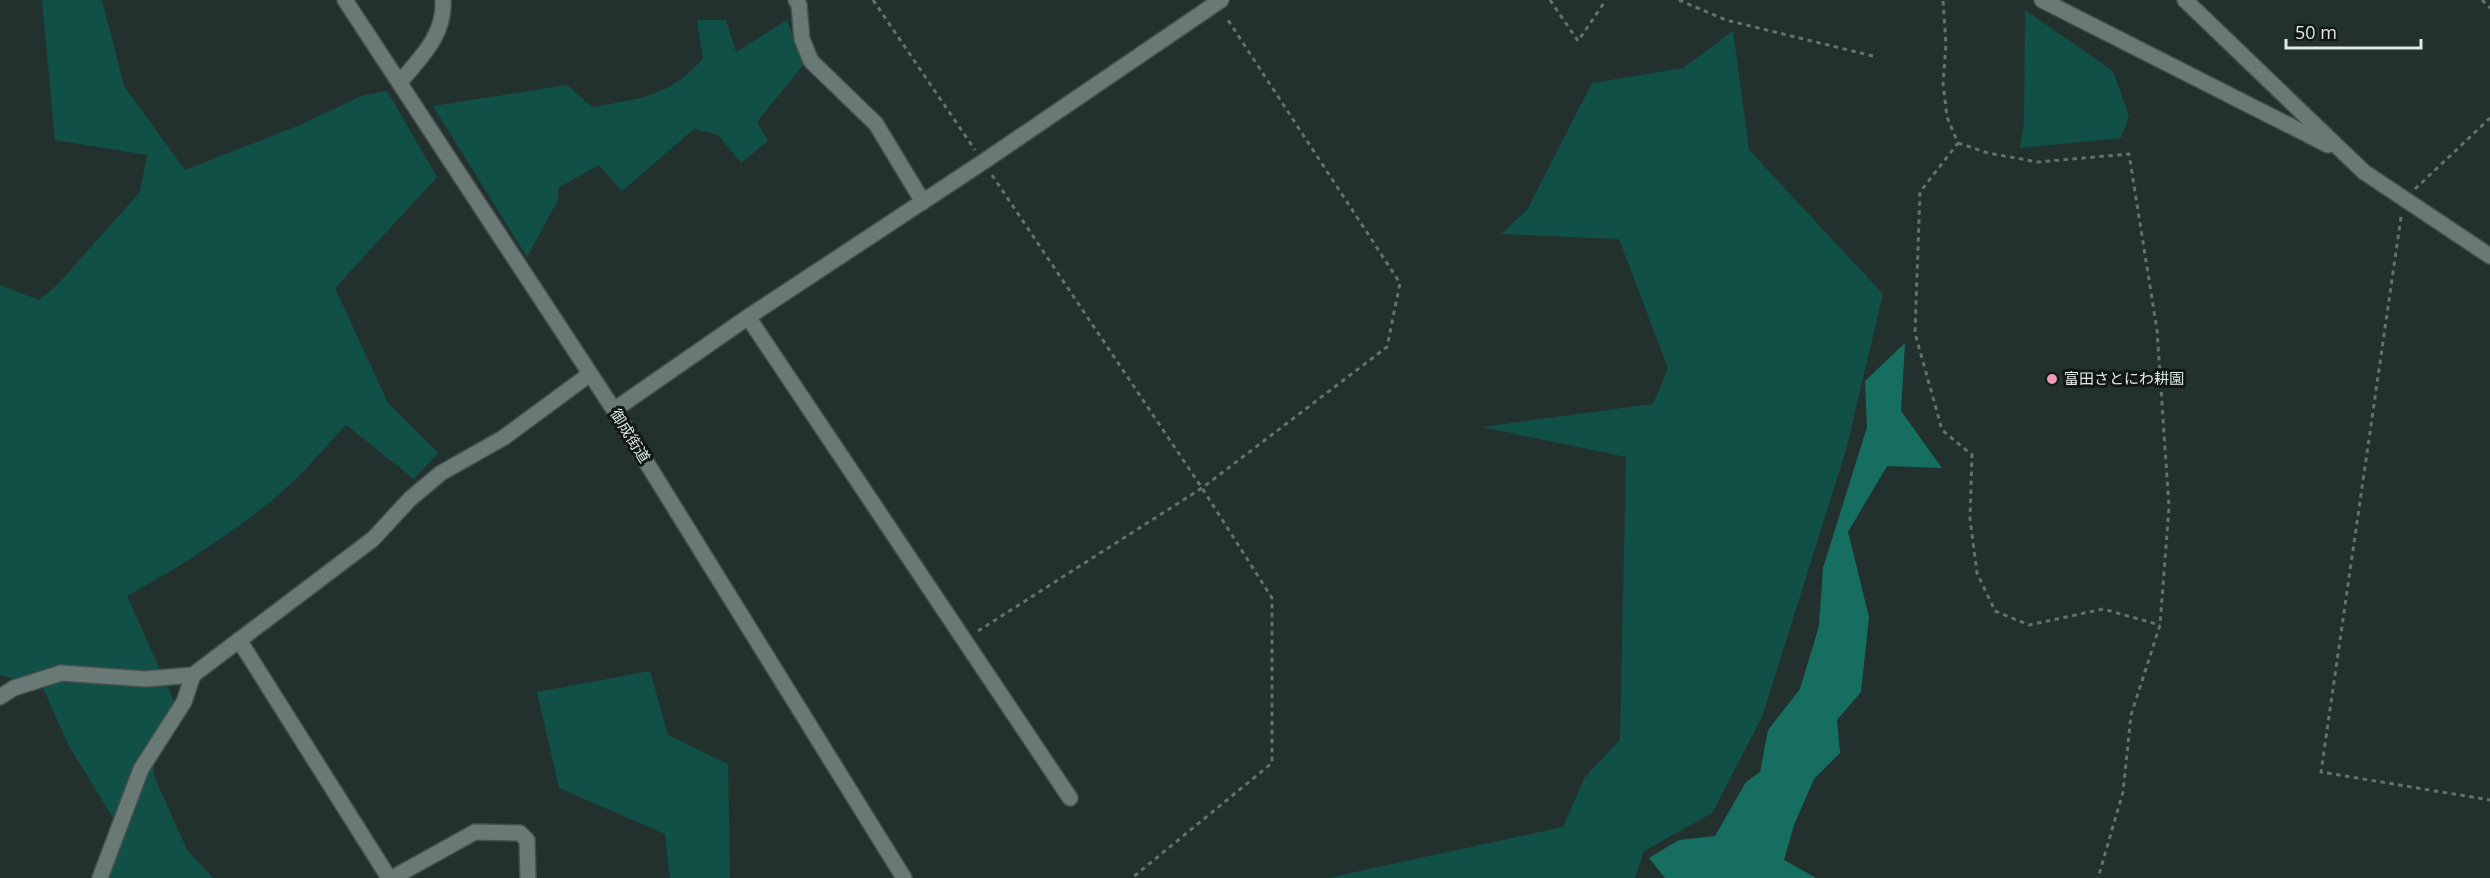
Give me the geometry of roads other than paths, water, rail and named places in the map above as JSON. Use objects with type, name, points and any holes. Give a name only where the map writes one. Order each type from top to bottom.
[{"type":"street","name":"御成街道","points":[[345,0],[614,410],[904,878]]},
{"type":"street","points":[[400,82],[426,51],[440,29],[444,14],[443,0]]},
{"type":"street","points":[[796,0],[799,5],[802,39],[810,61],[876,124],[923,202]]},
{"type":"street","points":[[2042,0],[2344,153]]},
{"type":"street","points":[[2185,0],[2364,172],[2490,256]]},
{"type":"street","points":[[614,410],[747,317],[983,162],[1218,1]]},
{"type":"street","points":[[747,317],[1070,798]]},
{"type":"street","points":[[0,697],[14,688],[61,673],[146,679],[193,675],[373,539],[410,499],[441,473],[503,438],[590,374]]},
{"type":"street","points":[[239,640],[390,878],[476,832],[520,833],[527,840],[528,878]]},
{"type":"street","points":[[100,878],[141,769],[184,702],[193,675]]},
{"type":"place","name":"富田さとにわ耕園","points":[[2052,379]]}]
